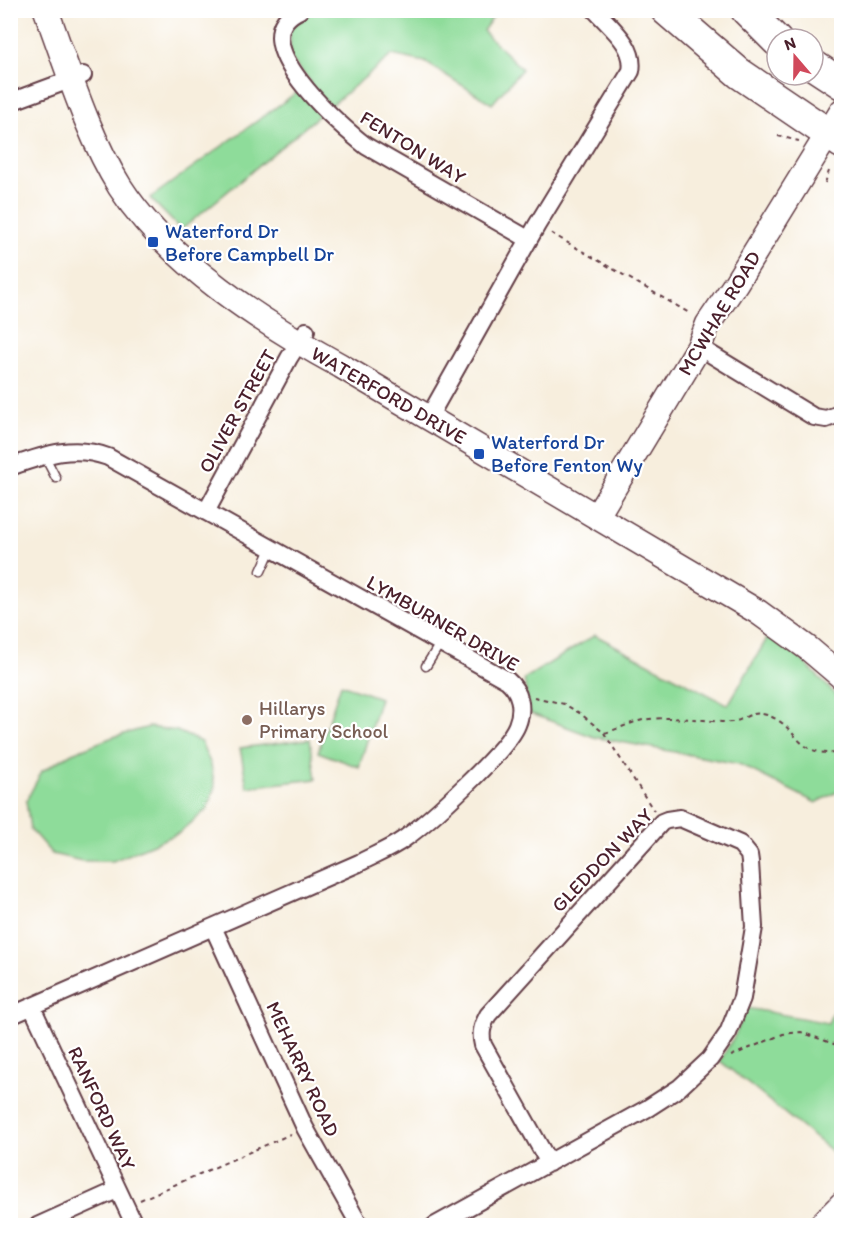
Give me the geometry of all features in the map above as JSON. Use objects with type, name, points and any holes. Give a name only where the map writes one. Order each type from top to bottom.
[{"type":"highway","points":[[666,10],[739,74],[837,139]]},
{"type":"highway","points":[[746,10],[765,29]]},
{"type":"highway","points":[[825,73],[842,84]]},
{"type":"street","name":"WATERFORD DRIVE","points":[[46,10],[77,77]]},
{"type":"street","name":"WATERFORD DRIVE","points":[[58,10],[104,158],[135,208],[168,245],[211,282],[606,513],[742,585],[777,608],[842,660]]},
{"type":"street","name":"FENTON WAY","points":[[300,10],[287,18],[280,29],[279,38],[290,65],[301,83],[343,128],[366,146],[532,232]]},
{"type":"street","points":[[431,412],[532,232],[631,71],[631,58],[626,44],[595,10]]},
{"type":"street","points":[[10,102],[77,77]]},
{"type":"street","name":"MCWHAE ROAD","points":[[704,350],[708,324],[837,139]]},
{"type":"street","name":"MCWHAE ROAD","points":[[606,513],[664,426],[704,350],[837,139]]},
{"type":"street","name":"OLIVER STREET","points":[[206,512],[302,337]]},
{"type":"street","points":[[704,350],[814,417],[826,419],[842,413]]},
{"type":"street","name":"LYMBURNER DRIVE","points":[[10,467],[58,451],[93,451],[108,457],[507,680],[515,687],[519,696],[520,711],[517,727],[495,755],[416,830],[385,850],[10,1016]]},
{"type":"street","name":"WATERFORD DRIVE","points":[[606,513],[777,624],[842,677]]},
{"type":"street","name":"GLEDDON WAY","points":[[434,1226],[549,1163],[664,1098],[699,1070],[717,1050],[728,1033],[742,998],[753,940],[749,855],[740,844],[680,818],[662,822],[488,1015],[481,1034],[483,1045],[549,1163]]},
{"type":"street","name":"MEHARRY ROAD","points":[[213,927],[305,1128],[360,1226]]},
{"type":"street","name":"RANFORD WAY","points":[[32,1006],[135,1226]]},
{"type":"street","points":[[37,1226],[117,1190]]},
{"type":"street","points":[[820,1226],[842,1204]]},
{"type":"lane","points":[[44,455],[56,478]]},
{"type":"lane","points":[[261,571],[271,549]]},
{"type":"lane","points":[[426,666],[441,642]]},
{"type":"path","points":[[825,183],[837,139]]},
{"type":"path","points":[[532,232],[708,324]]},
{"type":"path","points":[[519,696],[564,704],[581,714],[604,733],[662,822]]},
{"type":"path","points":[[604,733],[639,721],[690,719],[733,722],[748,714],[758,713],[779,722],[799,743],[810,750],[831,754],[842,753]]},
{"type":"path","points":[[717,1050],[731,1056],[783,1034],[801,1032],[842,1047]]},
{"type":"path","points":[[125,1207],[305,1128]]},
{"type":"green space","points":[[305,11],[497,11],[483,31],[522,69],[492,104],[425,62],[392,55],[181,230],[150,198],[311,82],[290,58],[290,28]]},
{"type":"green space","points":[[595,635],[728,705],[769,635],[802,660],[841,700],[841,790],[816,803],[739,764],[594,737],[529,713],[524,679]]},
{"type":"green space","points":[[341,684],[380,698],[359,767],[318,752]]},
{"type":"green space","points":[[149,727],[177,731],[201,742],[211,765],[215,788],[207,809],[179,833],[113,861],[82,861],[52,854],[30,829],[26,801],[42,771],[72,753],[113,737]]},
{"type":"green space","points":[[310,739],[316,779],[247,787],[240,748]]},
{"type":"green space","points":[[841,993],[841,1159],[720,1061],[747,1008],[828,1023]]},
{"type":"place","name":"Waterford Dr Before Campbell Dr","points":[[153,242]]},
{"type":"place","name":"Waterford Dr Before Fenton Wy","points":[[479,454]]},
{"type":"place","name":"Hillarys Primary School","points":[[247,720]]}]
